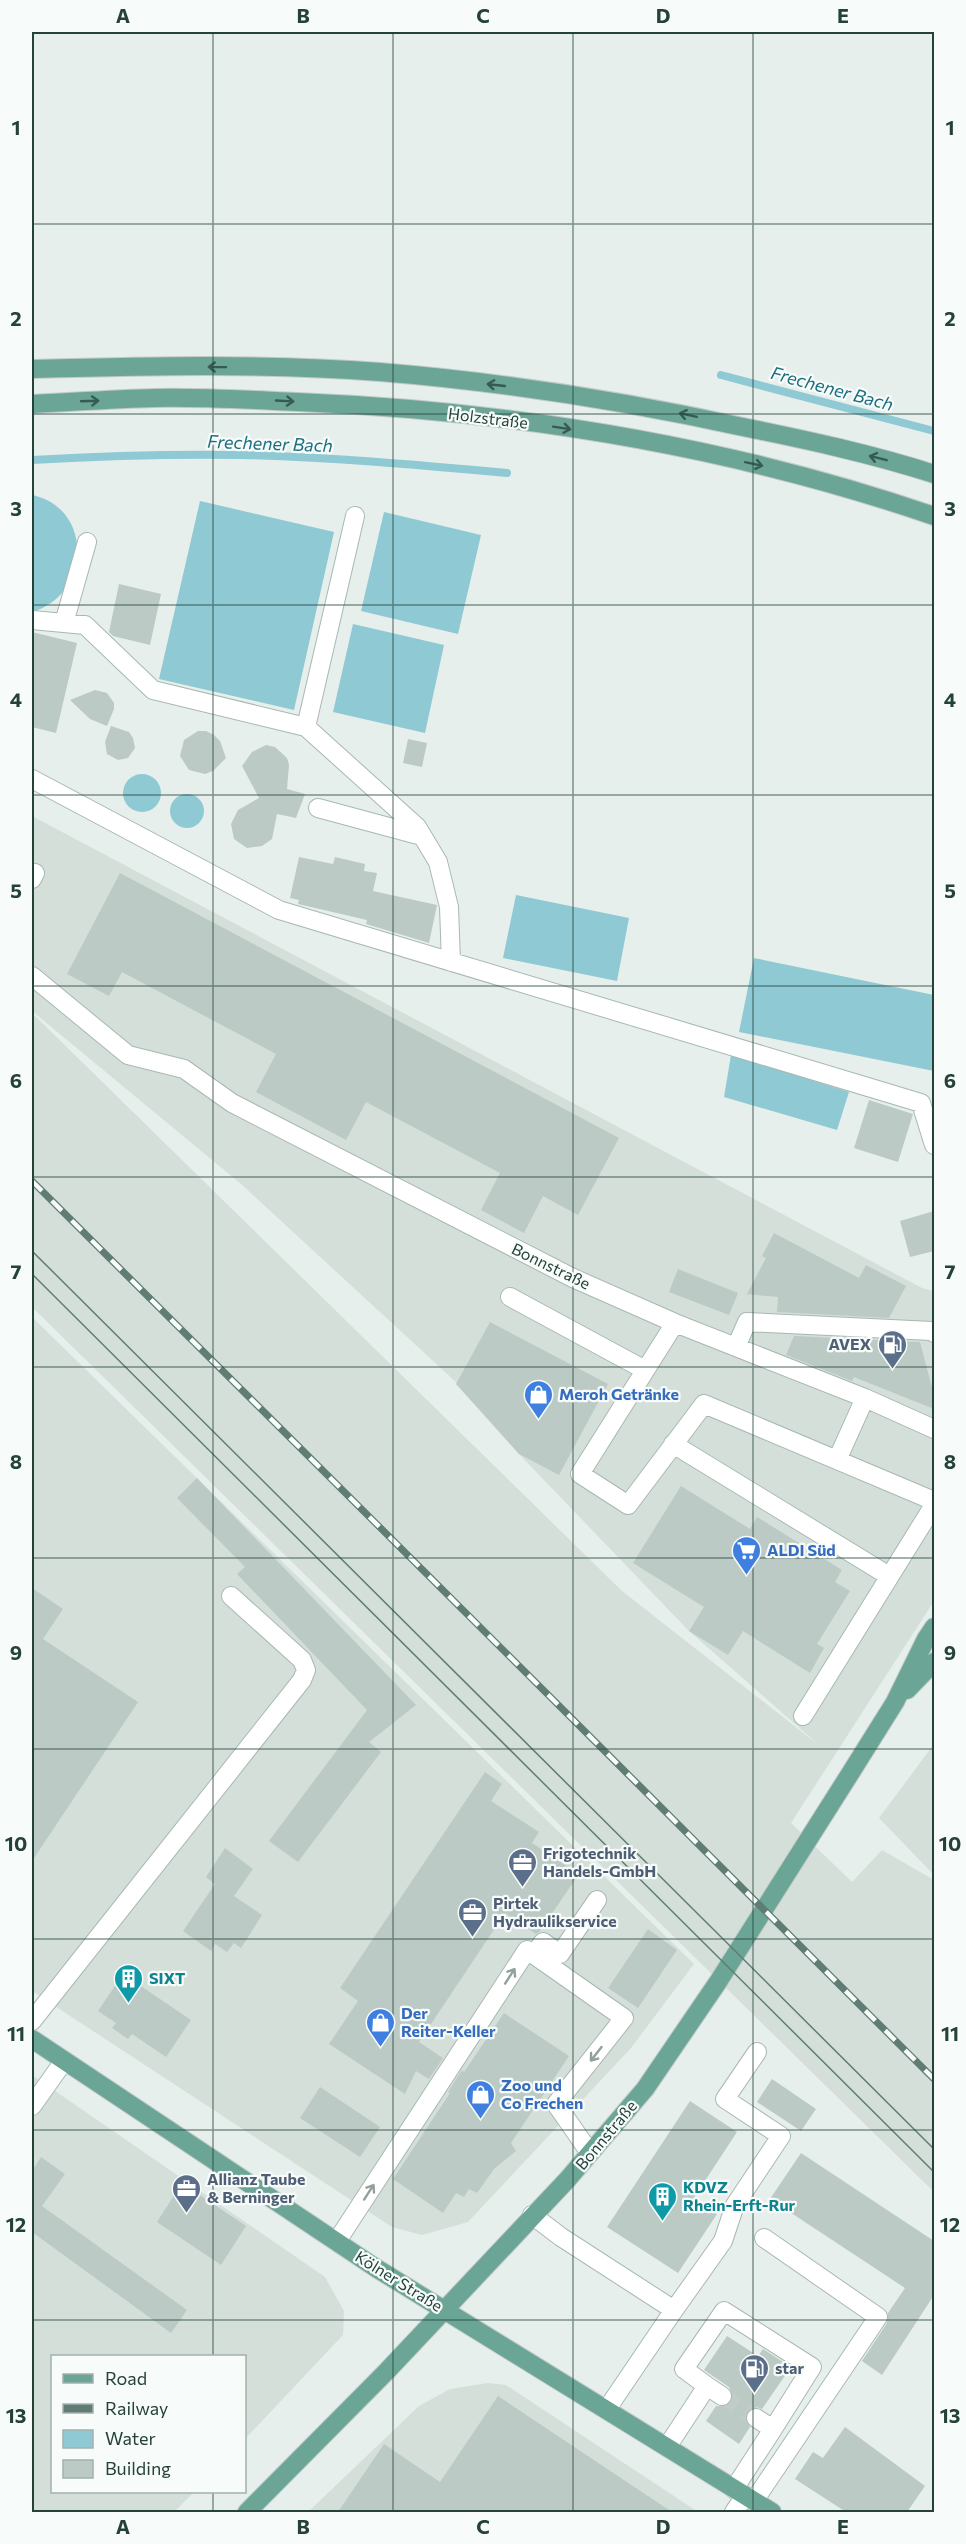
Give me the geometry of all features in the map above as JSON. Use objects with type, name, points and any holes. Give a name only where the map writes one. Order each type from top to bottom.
[{"type":"main road","name":"Holzstraße","points":[[32,369],[159,366],[262,367],[380,372],[506,386],[652,407],[793,437],[934,474]]},
{"type":"main road","name":"Holzstraße","points":[[32,404],[158,398],[262,400],[364,405],[490,416],[643,441],[789,472],[934,516]]},
{"type":"main road","name":"Bonnstraße","points":[[247,2512],[445,2310],[590,2153],[645,2089],[718,1982],[895,1702],[934,1627]]},
{"type":"main road","name":"Bonnstraße","points":[[895,1702],[934,1662]]},
{"type":"main road","name":"Kölner Straße","points":[[32,2039],[337,2241],[772,2512]]},
{"type":"street","points":[[306,727],[355,516]]},
{"type":"street","points":[[64,623],[87,542]]},
{"type":"street","points":[[32,620],[85,626],[153,690],[306,727],[417,827],[438,862],[449,907],[451,962]]},
{"type":"street","points":[[32,779],[279,910],[921,1103],[932,1126],[934,1144]]},
{"type":"street","points":[[318,808],[422,836]]},
{"type":"street","name":"Bonnstraße","points":[[32,976],[128,1055],[183,1070],[232,1103],[573,1278],[675,1323],[865,1398],[934,1429]]},
{"type":"street","points":[[510,1297],[645,1370]]},
{"type":"street","points":[[735,1347],[747,1322],[932,1331],[934,1333]]},
{"type":"street","points":[[675,1323],[580,1474],[627,1505],[704,1404],[934,1503],[803,1716]]},
{"type":"street","points":[[837,1460],[865,1398]]},
{"type":"street","points":[[674,1444],[890,1576]]},
{"type":"street","points":[[32,2021],[302,1680],[306,1670],[302,1660],[231,1596]]},
{"type":"street","points":[[534,1955],[543,1942],[560,1954],[597,1900]]},
{"type":"street","points":[[337,2241],[527,1950],[624,2018],[556,2104],[590,2153]]},
{"type":"street","points":[[607,2409],[723,2241],[735,2205],[781,2136],[725,2098],[756,2052]]},
{"type":"street","points":[[32,2106],[64,2061]]},
{"type":"street","points":[[532,2215],[561,2237],[674,2310]]},
{"type":"street","points":[[734,2512],[744,2495],[878,2317],[764,2238]]},
{"type":"street","points":[[668,2447],[715,2391],[684,2369],[724,2312],[812,2367],[773,2429],[744,2495]]},
{"type":"street","points":[[756,2418],[773,2429]]},
{"type":"shaded area","points":[[32,816],[922,1288],[934,1291],[934,1601],[791,1823],[852,1882],[882,1850],[934,1880],[934,2192],[32,1307],[32,1013],[622,1591],[820,1746],[689,1631],[519,1454],[457,1383],[241,1184],[32,1011]]},
{"type":"shaded area","points":[[32,1317],[694,1964],[631,2048],[468,2222],[422,2235],[392,2227],[32,1991]]},
{"type":"shaded area","points":[[934,1744],[934,1875],[879,1818]]},
{"type":"shaded area","points":[[32,2075],[325,2277],[344,2311],[343,2335],[246,2438],[246,2355],[51,2355],[51,2493],[193,2493],[174,2512],[32,2512]]},
{"type":"shaded area","points":[[488,2383],[506,2385],[698,2512],[308,2512],[419,2406],[450,2389]]},
{"type":"water","points":[[32,495],[52,503],[66,516],[75,533],[77,552],[74,571],[66,588],[51,603],[32,612]]},
{"type":"water","points":[[200,501],[334,532],[294,710],[159,679]]},
{"type":"water","points":[[384,512],[481,535],[458,634],[361,611]]},
{"type":"water","points":[[353,624],[444,645],[425,733],[333,712]]},
{"type":"water","points":[[142,774],[156,779],[161,793],[156,807],[142,812],[128,807],[123,793],[128,779]]},
{"type":"water","points":[[187,794],[199,799],[204,811],[199,823],[187,828],[175,823],[170,811],[175,799]]},
{"type":"water","points":[[516,895],[629,918],[617,981],[503,958]]},
{"type":"water","points":[[754,958],[934,995],[934,1071],[739,1032]]},
{"type":"water","points":[[731,1055],[849,1092],[837,1130],[724,1097]]},
{"type":"building","points":[[119,584],[161,594],[150,645],[113,636],[109,632]]},
{"type":"building","points":[[32,632],[77,643],[56,733],[32,727]]},
{"type":"building","points":[[95,690],[107,693],[114,703],[107,726],[90,719],[70,700]]},
{"type":"building","points":[[111,726],[129,732],[133,738],[135,748],[128,758],[118,760],[107,754],[105,742]]},
{"type":"building","points":[[198,731],[206,731],[214,735],[220,741],[226,758],[213,771],[205,774],[189,770],[180,756],[184,740]]},
{"type":"building","points":[[408,739],[427,743],[422,767],[403,763]]},
{"type":"building","points":[[266,745],[275,747],[287,758],[289,765],[287,789],[305,794],[296,818],[277,814],[272,839],[262,846],[247,848],[234,839],[231,824],[238,810],[259,798],[242,766],[252,752]]},
{"type":"building","points":[[299,857],[333,864],[335,857],[365,864],[364,871],[377,873],[373,891],[437,905],[429,943],[366,924],[367,920],[298,904],[299,900],[290,898]]},
{"type":"building","points":[[120,873],[619,1138],[578,1215],[543,1196],[524,1233],[481,1210],[500,1173],[366,1102],[346,1140],[256,1092],[276,1054],[122,972],[109,996],[67,974]]},
{"type":"building","points":[[869,1100],[913,1114],[898,1162],[854,1148]]},
{"type":"building","points":[[934,1211],[934,1251],[910,1257],[900,1221]]},
{"type":"building","points":[[774,1233],[859,1278],[866,1265],[906,1286],[889,1318],[777,1312],[778,1297],[747,1294],[766,1258],[762,1256]]},
{"type":"building","points":[[678,1269],[738,1293],[729,1315],[669,1292]]},
{"type":"building","name":"Meroh Getränke","points":[[490,1322],[608,1384],[559,1475],[519,1454],[456,1384]]},
{"type":"building","points":[[794,1336],[920,1342],[934,1395],[934,1409],[854,1377],[852,1381],[786,1355]]},
{"type":"building","points":[[197,1478],[416,1705],[369,1742],[381,1752],[298,1862],[269,1841],[367,1710],[237,1574],[245,1567],[177,1498]]},
{"type":"building","name":"ALDI Süd","points":[[681,1486],[750,1529],[757,1517],[842,1570],[835,1582],[850,1591],[817,1644],[824,1648],[810,1673],[743,1631],[728,1655],[689,1631],[704,1607],[633,1563]]},
{"type":"building","points":[[32,1588],[63,1609],[43,1639],[138,1702],[32,1861]]},
{"type":"building","points":[[485,1772],[502,1784],[491,1801],[539,1832],[532,1843],[579,1874],[536,1934],[505,1913],[419,2042],[443,2058],[429,2079],[416,2071],[405,2094],[329,2044],[358,2001],[340,1988]]},
{"type":"building","points":[[225,1848],[253,1869],[234,1896],[262,1915],[241,1948],[234,1943],[227,1952],[215,1944],[211,1951],[183,1931],[215,1884],[206,1877]]},
{"type":"building","points":[[648,1929],[677,1950],[638,2008],[608,1988]]},
{"type":"building","points":[[123,1974],[191,2020],[166,2057],[132,2034],[128,2039],[112,2028],[116,2023],[98,2011]]},
{"type":"building","points":[[504,2013],[569,2056],[511,2143],[516,2151],[494,2169],[477,2193],[469,2189],[464,2197],[456,2193],[443,2213],[393,2179],[450,2093],[448,2092],[462,2070],[464,2072]]},
{"type":"building","points":[[772,2079],[816,2109],[801,2131],[757,2102]]},
{"type":"building","points":[[320,2087],[380,2127],[360,2157],[300,2118]]},
{"type":"building","points":[[690,2101],[737,2132],[693,2199],[717,2214],[678,2273],[607,2227]]},
{"type":"building","points":[[801,2153],[934,2241],[934,2295],[882,2375],[862,2361],[887,2323],[888,2313],[905,2288],[770,2199]]},
{"type":"building","points":[[41,2157],[65,2174],[42,2206],[187,2310],[171,2333],[32,2232],[32,2171]]},
{"type":"building","points":[[182,2183],[246,2226],[221,2265],[157,2222]]},
{"type":"building","points":[[727,2336],[758,2356],[763,2349],[791,2367],[762,2409],[756,2407],[747,2411],[745,2418],[750,2427],[739,2444],[706,2421],[716,2406],[726,2406],[733,2397],[729,2387],[704,2370]]},
{"type":"building","points":[[498,2396],[672,2512],[338,2512],[384,2444],[440,2482]]},
{"type":"building","points":[[845,2427],[925,2486],[907,2512],[846,2512],[795,2479],[813,2452],[823,2458]]},
{"type":"waterway","name":"Frechener Bach","points":[[721,375],[934,431]]},
{"type":"waterway","name":"Frechener Bach","points":[[32,460],[242,455],[342,459],[507,473]]},
{"type":"tunnel","points":[[722,2396],[756,2418]]},
{"type":"tram line","points":[[32,1251],[934,2149]]},
{"type":"tram line","points":[[32,1274],[934,2172]]},
{"type":"railway","points":[[32,1181],[934,2079]]},
{"type":"place","name":"AVEX","points":[[892,1370]]},
{"type":"place","name":"Meroh Getränke","points":[[538,1420]]},
{"type":"place","name":"ALDI Süd","points":[[746,1576]]},
{"type":"place","name":"Frigotechnik Handels-GmbH","points":[[522,1888]]},
{"type":"place","name":"Pirtek Hydraulikservice","points":[[472,1938]]},
{"type":"place","name":"SIXT","points":[[128,2004]]},
{"type":"place","name":"Der Reiter-Keller","points":[[380,2048]]},
{"type":"place","name":"Zoo und Co Frechen","points":[[480,2120]]},
{"type":"place","name":"Allianz Taube & Berninger","points":[[186,2214]]},
{"type":"place","name":"KDVZ Rhein-Erft-Rur","points":[[662,2222]]},
{"type":"place","name":"star","points":[[754,2394]]}]
